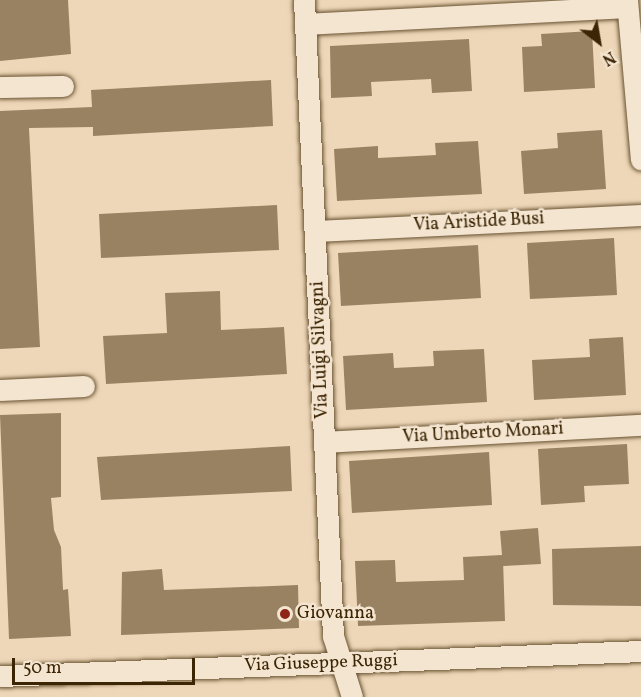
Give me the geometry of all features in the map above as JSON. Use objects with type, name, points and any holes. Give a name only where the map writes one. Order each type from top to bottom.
[{"type":"street","name":"Via Luigi Silvagni","points":[[304,0],[333,636],[352,697]]},
{"type":"street","points":[[305,24],[627,3],[641,159]]},
{"type":"street","points":[[0,87],[63,86]]},
{"type":"street","name":"Via Aristide Busi","points":[[316,231],[641,215]]},
{"type":"street","points":[[0,390],[84,386]]},
{"type":"street","name":"Via Umberto Monari","points":[[324,442],[641,425]]},
{"type":"street","name":"Via Giuseppe Ruggi","points":[[0,676],[641,651]]},
{"type":"building","points":[[0,0],[68,0],[71,54],[0,61]]},
{"type":"building","points":[[592,31],[595,88],[524,92],[522,47],[542,46],[541,34]]},
{"type":"building","points":[[469,39],[472,91],[432,93],[431,79],[371,82],[372,96],[331,98],[330,46]]},
{"type":"building","points":[[271,80],[273,126],[93,136],[93,127],[29,128],[40,347],[0,349],[0,111],[92,107],[91,90]]},
{"type":"building","points":[[602,130],[606,189],[524,194],[521,151],[558,148],[557,133]]},
{"type":"building","points":[[478,141],[482,194],[337,201],[334,149],[378,146],[378,158],[436,155],[435,143]]},
{"type":"building","points":[[277,205],[279,250],[101,258],[99,214]]},
{"type":"building","points":[[614,238],[617,295],[530,299],[527,243]]},
{"type":"building","points":[[478,245],[481,298],[341,306],[338,253]]},
{"type":"building","points":[[220,291],[221,330],[284,327],[287,374],[106,384],[103,336],[167,333],[165,293]]},
{"type":"building","points":[[623,337],[626,395],[534,400],[532,360],[590,357],[589,339]]},
{"type":"building","points":[[484,349],[487,402],[346,410],[343,356],[393,353],[394,368],[434,366],[433,351]]},
{"type":"building","points":[[61,413],[61,497],[51,498],[54,530],[61,547],[63,590],[68,589],[71,636],[9,639],[0,415]]},
{"type":"building","points":[[627,444],[629,484],[584,486],[585,502],[541,505],[538,449]]},
{"type":"building","points":[[290,446],[292,491],[101,500],[97,457]]},
{"type":"building","points":[[489,452],[492,505],[352,513],[349,461]]},
{"type":"building","points":[[538,528],[541,564],[503,566],[505,621],[358,626],[355,561],[395,560],[396,582],[464,580],[463,557],[502,555],[500,531]]},
{"type":"building","points":[[641,546],[641,606],[553,605],[552,549]]},
{"type":"building","points":[[162,569],[164,590],[298,585],[299,628],[121,635],[122,572]]},
{"type":"place","name":"Giovanna","points":[[285,614]]}]
